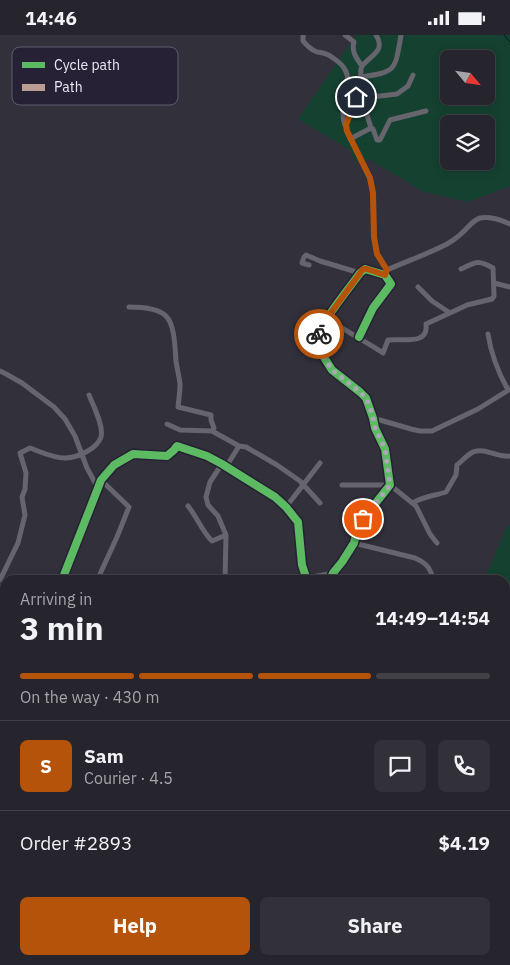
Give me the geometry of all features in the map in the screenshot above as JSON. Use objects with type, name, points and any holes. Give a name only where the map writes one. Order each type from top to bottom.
[{"type":"street","points":[[303,35],[303,41],[309,47],[316,52],[330,55],[344,67],[349,82],[343,109],[343,119],[350,139],[356,147],[370,178],[373,193],[374,237],[377,254],[391,283],[373,308],[359,337]]},
{"type":"street","points":[[345,35],[354,42],[353,50],[362,66]]},
{"type":"street","points":[[346,125],[360,86],[362,66],[379,48],[380,43],[376,35]]},
{"type":"street","points":[[361,77],[380,74],[393,67],[401,35]]},
{"type":"street","points":[[413,75],[404,90],[396,94],[374,96],[370,99],[365,108],[371,128],[377,140],[380,140],[390,120],[426,111]]},
{"type":"street","points":[[350,139],[371,128]]},
{"type":"street","points":[[324,575],[333,573],[342,562],[354,543],[363,519],[390,485],[385,449],[375,428],[364,395],[332,370],[315,343],[327,318],[365,269],[386,272],[447,243],[480,218],[488,217],[510,224]]},
{"type":"street","points":[[309,265],[302,263],[306,255],[360,273]]},
{"type":"street","points":[[327,318],[383,353],[388,340],[419,338],[426,332],[426,323],[467,305],[492,299],[494,296],[493,268],[477,261],[461,269]]},
{"type":"street","points":[[494,283],[510,287]]},
{"type":"street","points":[[418,287],[432,301],[450,313]]},
{"type":"street","points":[[129,307],[152,310],[167,316],[175,345],[180,383],[178,407],[211,415],[214,428],[212,431]]},
{"type":"street","points":[[373,418],[420,431],[432,431],[478,409],[509,390],[497,368],[490,349],[488,334]]},
{"type":"street","points":[[0,371],[22,383],[54,407],[65,419],[75,436],[87,468],[98,488]]},
{"type":"street","points":[[2,575],[18,543],[24,515],[22,497],[25,489],[26,473],[20,453],[30,449],[65,458],[93,448],[101,436],[100,425],[89,395]]},
{"type":"street","points":[[167,424],[180,430],[212,431],[239,446],[246,447],[278,465],[300,481],[320,503]]},
{"type":"street","points":[[64,575],[101,481],[114,465],[133,454],[168,456],[177,446],[207,457],[224,466],[275,497],[286,507],[298,522],[302,565],[306,575]]},
{"type":"street","points":[[225,575],[226,535],[218,516],[208,505],[206,497],[210,482],[239,446]]},
{"type":"street","points":[[413,503],[419,499],[446,492],[456,475],[457,465],[472,453],[482,450],[498,456],[510,456]]},
{"type":"street","points":[[286,507],[320,463]]},
{"type":"street","points":[[100,575],[129,507],[101,481]]},
{"type":"street","points":[[342,485],[390,485],[416,506],[430,534],[437,543]]},
{"type":"street","points":[[188,506],[212,541],[226,535]]},
{"type":"street","points":[[354,543],[415,558],[428,566],[432,575]]},
{"type":"green space","points":[[356,35],[510,35],[510,186],[468,202],[424,192],[370,160],[355,162],[350,150],[298,119]]},
{"type":"green space","points":[[508,524],[510,528],[510,575],[486,575]]},
{"type":"waterway","points":[[504,35],[510,42]]},
{"type":"cycle path","points":[[332,575],[354,543],[363,519],[390,485],[385,449],[375,428],[366,398],[332,370],[315,343],[328,317],[360,273],[365,269],[385,275],[391,284],[373,308],[359,337]]},
{"type":"cycle path","points":[[64,575],[101,480],[114,465],[133,454],[167,456],[177,446],[207,456],[222,464],[275,497],[286,507],[298,522],[302,565],[305,575]]},
{"type":"way so far","points":[[319,334],[315,343],[332,370],[366,398],[375,428],[385,449],[390,485],[363,519]]},
{"type":"route","points":[[319,334],[333,310],[363,269],[385,275],[387,270],[377,254],[374,237],[373,193],[370,178],[347,131],[346,125],[356,97]]}]
